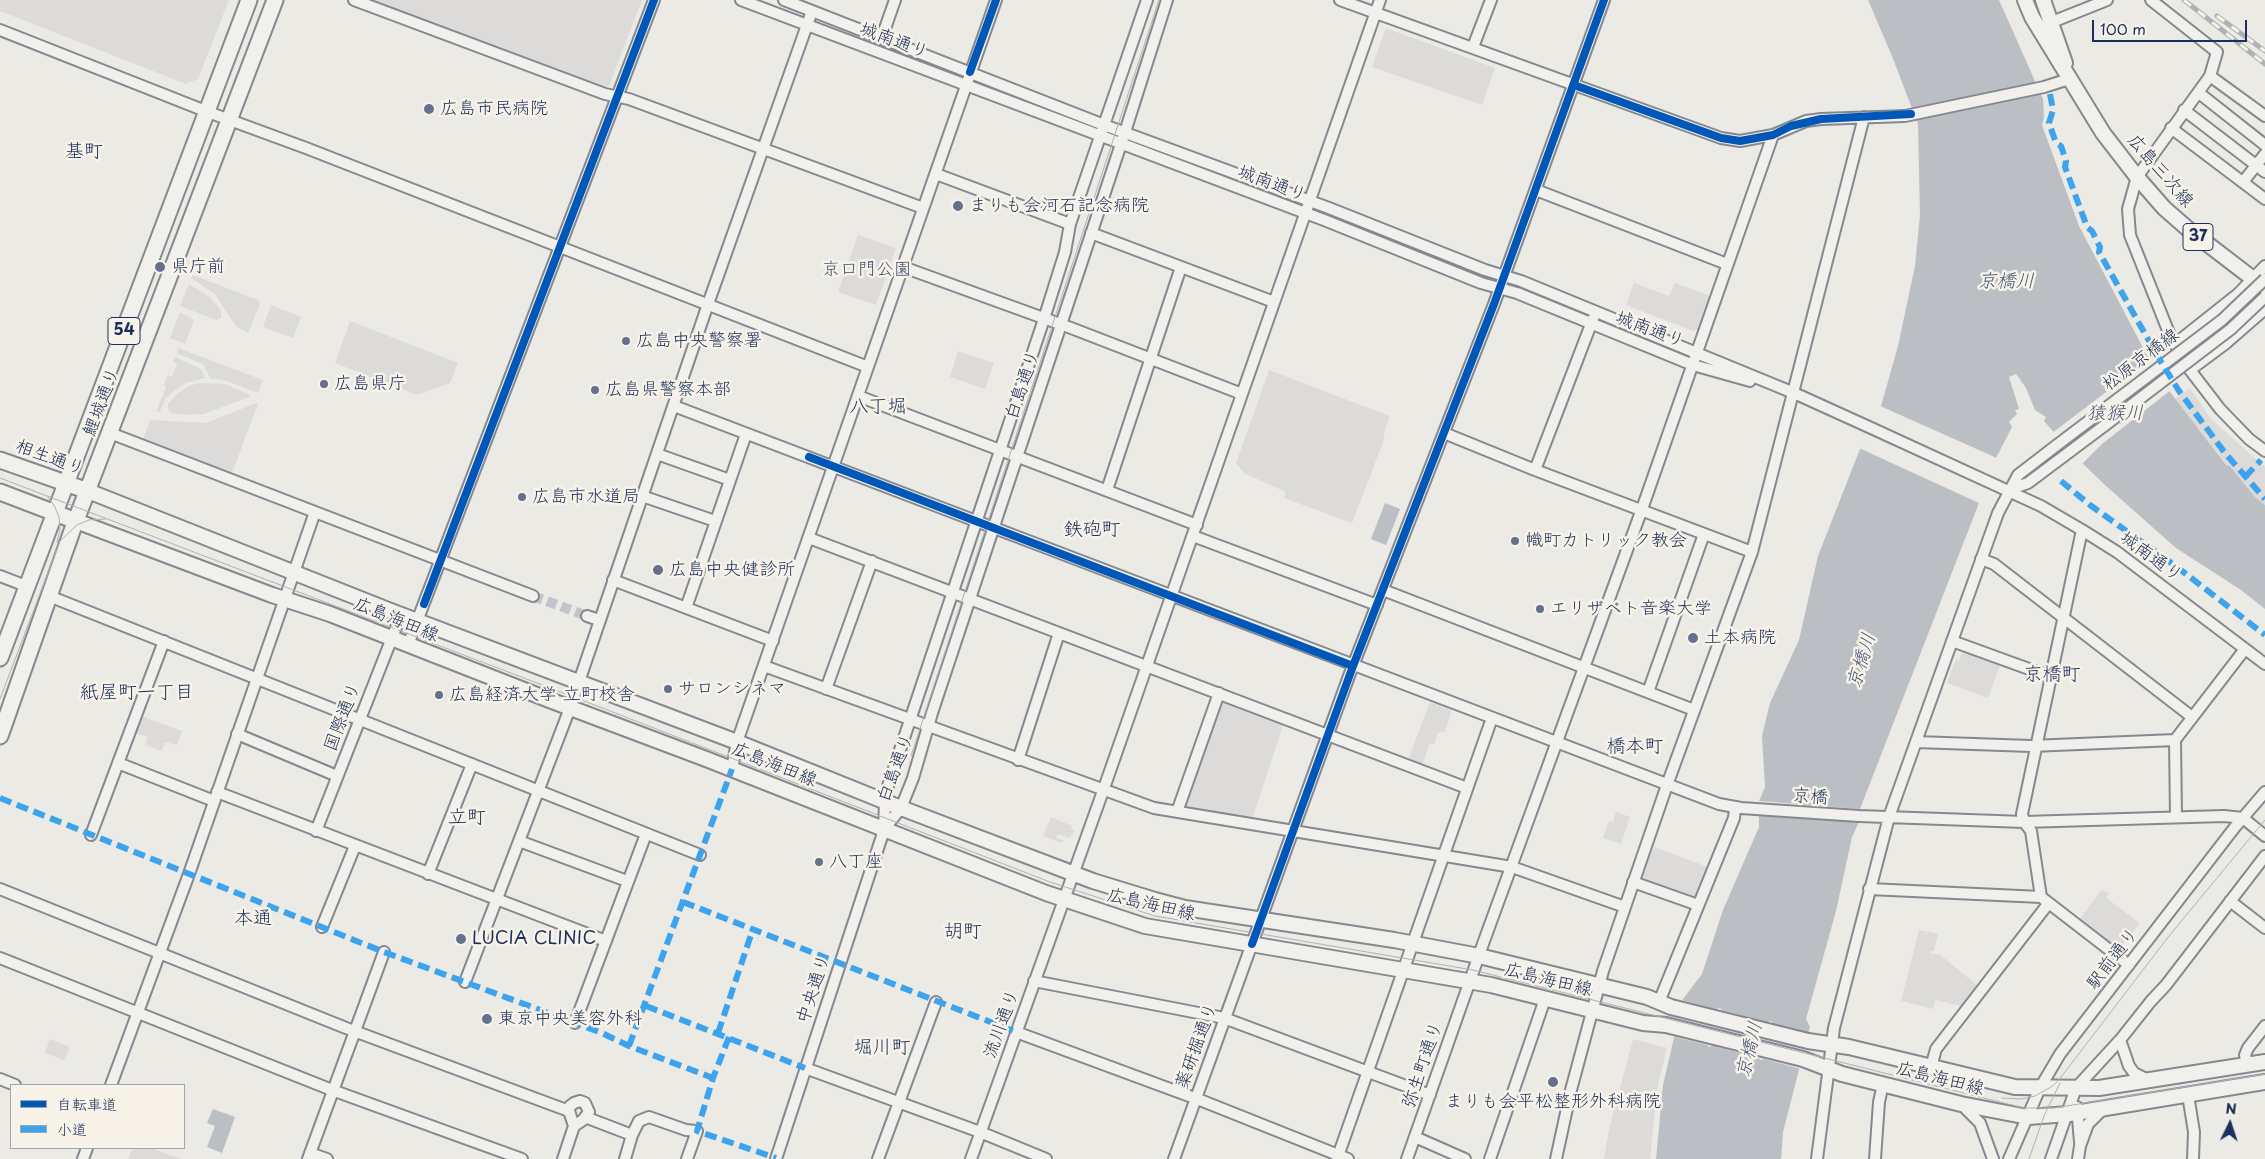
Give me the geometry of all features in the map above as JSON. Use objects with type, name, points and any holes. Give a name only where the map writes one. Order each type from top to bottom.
[{"type":"highway","name":"鯉城通り","points":[[0,658],[250,0]]},
{"type":"highway","name":"鯉城通り","points":[[0,736],[76,521],[275,0]]},
{"type":"highway","name":"相生通り","points":[[0,460],[88,491]]},
{"type":"highway","points":[[0,492],[76,521]]},
{"type":"main road","name":"広島三次線","points":[[2025,0],[2032,17],[2103,134],[2137,178],[2164,208],[2182,224],[2259,279],[2265,288]]},
{"type":"main road","name":"広島三次線","points":[[2043,0],[2052,22],[2069,79]]},
{"type":"main road","name":"広島海田線","points":[[88,491],[401,615],[737,742],[901,808],[1074,874],[1170,904],[1412,943],[1479,956],[1599,985],[1677,1008],[1808,1041],[1849,1047],[1998,1085],[2040,1088],[2099,1088],[2265,1062]]},
{"type":"main road","name":"広島海田線","points":[[76,521],[392,638],[1064,900],[1145,926],[1470,981],[1643,1023],[1673,1027],[1803,1059],[1842,1074],[1961,1104],[2028,1117],[2073,1113],[2265,1082]]},
{"type":"street","points":[[354,0],[605,94],[629,99],[923,208]]},
{"type":"street","points":[[408,645],[654,0]]},
{"type":"street","name":"城南通り","points":[[741,0],[1305,214],[1481,283],[1500,288],[1693,364],[1794,393]]},
{"type":"street","name":"城南通り","points":[[784,0],[1104,125],[1309,200],[1413,240],[1446,255],[1596,311],[1794,393],[2042,506],[2117,552],[2265,664]]},
{"type":"street","points":[[882,37],[895,0]]},
{"type":"street","points":[[732,769],[737,742],[996,0]]},
{"type":"street","name":"白島通り","points":[[884,830],[885,801],[892,772],[1044,319],[1065,252],[1070,224],[1147,0]]},
{"type":"street","name":"白島通り","points":[[884,830],[901,808],[1167,0]]},
{"type":"street","points":[[1340,0],[1721,138],[1740,140],[1773,135],[1806,121],[1911,114],[2044,87],[2069,79]]},
{"type":"street","name":"流川通り","points":[[971,1159],[1074,874],[1380,0]]},
{"type":"street","points":[[1473,47],[1490,0]]},
{"type":"street","name":"薬研掘通り","points":[[1174,1159],[1353,666],[1500,288],[1604,0]]},
{"type":"street","points":[[2052,22],[2107,0]]},
{"type":"street","points":[[2150,0],[2217,52],[2210,76],[2137,178],[2128,210],[2130,235],[2175,344],[2190,370],[2220,409],[2264,449]]},
{"type":"street","points":[[465,982],[570,708],[708,304],[812,11]]},
{"type":"street","points":[[2,31],[868,367]]},
{"type":"street","points":[[2210,76],[2265,116]]},
{"type":"street","points":[[2199,93],[2265,145]]},
{"type":"street","points":[[2184,110],[2261,168]]},
{"type":"street","points":[[1556,1159],[1571,1090],[1599,985],[1667,785],[1752,552],[1864,117]]},
{"type":"street","points":[[2171,128],[2265,199]]},
{"type":"street","name":"弥生町通り","points":[[1407,1159],[1642,509],[1773,135]]},
{"type":"street","points":[[2243,182],[2261,168],[2265,154]]},
{"type":"street","points":[[936,174],[1070,224]]},
{"type":"street","points":[[1536,190],[1727,264]]},
{"type":"street","points":[[1091,233],[1274,302]]},
{"type":"street","points":[[2175,344],[2259,279],[2265,266]]},
{"type":"street","points":[[903,267],[1060,324],[1242,394]]},
{"type":"street","points":[[1107,490],[1181,267]]},
{"type":"street","name":"松原京橋線","points":[[2008,490],[2018,475],[2222,320],[2259,279]]},
{"type":"street","name":"松原京橋線","points":[[2008,490],[2028,482],[2065,456],[2230,329],[2265,297]]},
{"type":"street","points":[[2190,370],[2265,309]]},
{"type":"street","points":[[1536,470],[1596,311]]},
{"type":"street","points":[[858,396],[1197,525]]},
{"type":"street","name":"京橋","points":[[674,406],[1711,802],[1735,808],[1859,816],[2024,822],[2224,816],[2243,818]]},
{"type":"street","points":[[110,433],[533,596]]},
{"type":"street","points":[[1444,433],[1752,552]]},
{"type":"street","points":[[686,608],[746,434]]},
{"type":"street","points":[[657,454],[730,480]]},
{"type":"street","points":[[1816,1159],[1830,1044],[1889,817],[1981,559],[2008,490]]},
{"type":"street","points":[[642,496],[715,522]]},
{"type":"street","points":[[110,1084],[216,796],[315,512]]},
{"type":"street","points":[[1931,1067],[1936,1049],[2044,900],[2031,832],[2024,822],[2022,814],[2082,530]]},
{"type":"street","points":[[1648,692],[1704,534]]},
{"type":"street","points":[[1193,536],[1376,605]]},
{"type":"street","points":[[809,538],[1467,788]]},
{"type":"street","points":[[1981,559],[1994,564],[2192,717]]},
{"type":"street","points":[[826,689],[872,561]]},
{"type":"street","points":[[0,576],[26,586]]},
{"type":"street","points":[[613,580],[773,641]]},
{"type":"street","points":[[1383,590],[1694,710]]},
{"type":"street","points":[[49,596],[700,855]]},
{"type":"street","name":"国際通り","points":[[316,831],[401,615]]},
{"type":"street","points":[[587,616],[599,620]]},
{"type":"street","points":[[1018,760],[1059,633]]},
{"type":"street","points":[[1952,640],[2051,676]]},
{"type":"street","points":[[91,834],[164,641]]},
{"type":"street","points":[[2176,817],[2174,740],[2245,649]]},
{"type":"street","points":[[764,666],[1154,808],[1512,867],[1625,907]]},
{"type":"street","points":[[1177,812],[1219,694]]},
{"type":"street","points":[[1016,1032],[1195,1098],[1341,1158],[1367,1072],[1492,718]]},
{"type":"street","points":[[237,734],[337,776]]},
{"type":"street","points":[[1916,742],[2037,745],[2174,740]]},
{"type":"street","points":[[118,763],[316,831],[606,942]]},
{"type":"street","points":[[428,874],[472,764]]},
{"type":"street","name":"駅前通り","points":[[2010,1159],[2040,1088],[2060,1054],[2265,792]]},
{"type":"street","points":[[1659,1002],[1734,818],[1735,808]]},
{"type":"street","points":[[2243,818],[2265,836]]},
{"type":"street","name":"中央通り","points":[[776,1159],[884,830]]},
{"type":"street","points":[[575,1023],[646,834]]},
{"type":"street","points":[[519,841],[628,881]]},
{"type":"street","points":[[322,927],[355,846]]},
{"type":"street","points":[[2051,1159],[2073,1113],[2076,1088],[2120,1040],[2265,856]]},
{"type":"street","points":[[1633,882],[1698,905]]},
{"type":"street","points":[[0,889],[354,1031],[569,1111]]},
{"type":"street","points":[[1869,889],[2044,900],[2129,965]]},
{"type":"street","points":[[2230,901],[2265,928]]},
{"type":"street","points":[[327,1159],[309,1156],[384,952]]},
{"type":"street","points":[[0,958],[332,1090],[522,1159]]},
{"type":"street","points":[[1034,981],[1224,1018],[1430,1095]]},
{"type":"street","points":[[1490,1159],[1545,999]]},
{"type":"street","points":[[878,1159],[936,1002]]},
{"type":"street","points":[[2247,1065],[2246,1055],[2248,1048],[2265,1026]]},
{"type":"street","points":[[2120,1040],[2129,1066],[2134,1073],[2149,1080]]},
{"type":"street","points":[[805,1068],[980,1132],[1046,1159]]},
{"type":"street","points":[[0,1080],[12,1084]]},
{"type":"street","points":[[1875,1159],[1880,1102],[1884,1084]]},
{"type":"street","points":[[2188,1095],[2194,1132],[2193,1159]]},
{"type":"street","points":[[563,1159],[574,1126],[589,1112],[585,1103],[580,1101],[574,1103],[569,1111]]},
{"type":"street","points":[[1961,1104],[1980,1123],[1992,1154],[1984,1159]]},
{"type":"street","points":[[2078,1159],[2080,1146],[2088,1124],[2103,1108]]},
{"type":"street","points":[[569,1111],[574,1126]]},
{"type":"street","points":[[2073,1113],[2080,1146]]},
{"type":"street","points":[[585,1117],[632,1135]]},
{"type":"street","points":[[625,1159],[632,1135],[639,1121],[649,1117],[686,1130],[697,1131],[688,1159]]},
{"type":"street","points":[[1415,1138],[1465,1159]]},
{"type":"green space","points":[[0,0],[229,0],[198,79],[186,84],[0,11]]},
{"type":"green space","points":[[366,0],[642,0],[609,86],[603,89]]},
{"type":"green space","points":[[1386,28],[1495,68],[1482,105],[1372,67]]},
{"type":"green space","name":"京口門公園","points":[[858,235],[896,248],[876,305],[838,292]]},
{"type":"green space","points":[[193,275],[258,300],[260,304],[248,333],[236,326],[215,294],[191,278]]},
{"type":"green space","points":[[1634,283],[1669,296],[1675,283],[1710,296],[1700,329],[1693,331],[1626,305]]},
{"type":"green space","points":[[189,284],[211,298],[221,311],[221,318],[216,320],[180,306]]},
{"type":"green space","points":[[271,305],[301,317],[293,338],[263,327]]},
{"type":"green space","points":[[180,312],[194,320],[185,344],[170,338]]},
{"type":"green space","points":[[350,321],[458,363],[450,383],[417,395],[335,363]]},
{"type":"green space","points":[[178,348],[263,380],[258,393],[226,381],[210,378],[204,365],[177,353]]},
{"type":"green space","points":[[958,351],[994,363],[985,389],[950,377]]},
{"type":"green space","points":[[175,357],[201,369],[205,378],[186,383],[174,391],[166,398],[160,411],[156,412],[166,387],[164,385],[168,375],[172,377],[177,364],[173,362]]},
{"type":"green space","points":[[1269,370],[1390,416],[1383,436],[1385,437],[1352,523],[1284,498],[1286,492],[1244,473],[1236,463]]},
{"type":"green space","points":[[200,383],[225,384],[250,395],[204,414],[187,415],[172,413],[168,410],[168,404],[176,395],[188,386]]},
{"type":"green space","points":[[2190,388],[2211,419],[2265,467],[2265,505],[2256,498],[2228,466],[2175,399]]},
{"type":"green space","points":[[256,403],[258,404],[232,473],[143,440],[150,420],[206,423]]},
{"type":"green space","points":[[1963,650],[2001,663],[1988,698],[1947,683],[1956,659],[1959,660]]},
{"type":"green space","points":[[1225,702],[1283,725],[1252,820],[1187,809],[1184,803],[1220,703]]},
{"type":"green space","points":[[1430,702],[1452,710],[1445,731],[1438,733],[1434,744],[1430,743],[1422,765],[1408,760]]},
{"type":"green space","points":[[141,716],[182,731],[177,745],[165,742],[162,751],[145,745],[148,737],[135,733]]},
{"type":"green space","points":[[1616,812],[1630,817],[1621,844],[1603,838],[1609,821],[1613,822]]},
{"type":"green space","points":[[1051,817],[1072,826],[1071,829],[1075,830],[1070,838],[1058,834],[1056,838],[1063,840],[1062,843],[1043,836]]},
{"type":"green space","points":[[1654,847],[1708,867],[1696,896],[1689,897],[1646,882],[1643,876]]},
{"type":"green space","points":[[2102,889],[2109,894],[2106,898],[2140,923],[2121,947],[2116,948],[2079,920]]},
{"type":"green space","points":[[1919,930],[1938,934],[1934,951],[1931,951],[1931,954],[1939,954],[1977,985],[1961,1006],[1935,1000],[1933,1009],[1901,1001]]},
{"type":"green space","points":[[50,1039],[70,1047],[64,1060],[45,1053]]},
{"type":"green space","points":[[1633,1039],[1667,1048],[1657,1089],[1650,1159],[1604,1159],[1609,1130]]},
{"type":"green space","points":[[133,1149],[154,1149],[181,1159],[128,1159]]},
{"type":"water","name":"京橋川","points":[[1868,0],[1999,0],[2043,99],[2044,117],[2042,125],[2079,226],[2149,359],[2167,388],[2227,466],[2229,465],[2256,498],[2265,505],[2265,609],[2241,590],[2176,548],[2106,486],[2077,458],[2044,421],[2046,417],[2035,410],[2026,388],[2016,374],[2009,377],[2019,409],[2015,410],[2017,414],[2009,422],[2012,427],[1996,458],[1860,809],[1859,822],[1852,837],[1836,911],[1806,1019],[1810,1027],[1783,1132],[1781,1159],[1656,1159],[1663,1085],[1683,999],[1702,974],[1723,910],[1759,827],[1759,801],[1765,787],[1762,736],[1770,703],[1799,640],[1818,556],[1858,454],[1881,406],[1898,346],[1915,266],[1920,215],[1918,124]]},
{"type":"water","points":[[1385,503],[1400,509],[1386,545],[1371,539]]},
{"type":"water","points":[[213,1109],[235,1117],[222,1153],[207,1147],[215,1126],[207,1123]]},
{"type":"pier","points":[[2151,358],[2171,390],[2102,444],[2081,465],[2052,433]]},
{"type":"pier","points":[[1878,405],[1999,459],[1994,465],[1981,504],[1859,448],[1863,444]]},
{"type":"pier","points":[[1759,801],[1860,809],[1859,822],[1758,814]]},
{"type":"pier","points":[[1681,1000],[1716,1009],[1720,1008],[1767,1022],[1771,1021],[1773,1024],[1810,1033],[1801,1069],[1671,1036]]},
{"type":"tunnel","points":[[533,596],[587,616]]},
{"type":"tram line","points":[[911,756],[1159,0]]},
{"type":"tram line","points":[[0,478],[592,704],[1050,882],[1155,916],[1473,970],[2024,1108],[2054,1108],[2265,1074]]},
{"type":"tram line","points":[[47,496],[54,505],[59,517],[60,530],[57,542]]},
{"type":"tram line","points":[[0,699],[60,541],[77,525],[89,520],[106,519]]},
{"type":"tram line","points":[[2002,1098],[2021,1099],[2035,1096],[2058,1081],[2169,936],[2265,820]]},
{"type":"tram line","points":[[2029,1159],[2044,1116],[2060,1083]]},
{"type":"railway","points":[[2184,0],[2265,64]]},
{"type":"railway","points":[[2217,16],[2265,51]]},
{"type":"marked path","points":[[2050,94],[2053,110],[2049,123],[2056,143],[2061,146],[2066,161],[2065,167],[2087,227],[2092,231],[2100,247],[2099,252],[2179,391],[2225,453],[2265,499]]},
{"type":"marked path","points":[[2245,477],[2261,460]]},
{"type":"marked path","points":[[2061,481],[2090,505],[2177,567],[2265,635]]},
{"type":"marked path","points":[[629,1046],[732,769]]},
{"type":"marked path","points":[[0,798],[384,952],[602,1033],[629,1046],[713,1078]]},
{"type":"marked path","points":[[683,902],[1016,1032]]},
{"type":"marked path","points":[[718,1033],[753,929]]},
{"type":"marked path","points":[[646,1006],[805,1068]]},
{"type":"marked path","points":[[729,1037],[713,1078],[697,1131],[776,1158]]},
{"type":"cycle path","points":[[424,604],[654,0]]},
{"type":"cycle path","points":[[970,72],[996,0]]},
{"type":"cycle path","points":[[1252,944],[1353,666],[1494,304],[1604,0]]},
{"type":"cycle path","points":[[1574,85],[1721,138],[1740,141],[1773,135],[1791,126],[1821,119],[1911,114]]},
{"type":"cycle path","points":[[809,457],[1353,666]]},
{"type":"place","name":"広島市民病院","points":[[429,109]]},
{"type":"place","name":"まりも会河石記念病院","points":[[958,206]]},
{"type":"place","name":"県庁前","points":[[160,267]]},
{"type":"place","name":"広島中央警察署","points":[[626,341]]},
{"type":"place","name":"広島県庁","points":[[324,384]]},
{"type":"place","name":"広島県警察本部","points":[[595,390]]},
{"type":"place","name":"広島市水道局","points":[[522,497]]},
{"type":"place","name":"幟町カトリック教会","points":[[1515,541]]},
{"type":"place","name":"広島中央健診所","points":[[658,570]]},
{"type":"place","name":"エリザベト音楽大学","points":[[1540,609]]},
{"type":"place","name":"土本病院","points":[[1693,638]]},
{"type":"place","name":"サロンシネマ","points":[[668,689]]},
{"type":"place","name":"広島経済大学 立町校舎","points":[[439,695]]},
{"type":"place","name":"八丁座","points":[[819,862]]},
{"type":"place","name":"LUCIA CLINIC","points":[[461,939]]},
{"type":"place","name":"東京中央美容外科","points":[[487,1019]]},
{"type":"place","name":"まりも会平松整形外科病院","points":[[1553,1082]]},
{"type":"district","name":"基町","points":[[84,152]]},
{"type":"district","name":"八丁堀","points":[[878,407]]},
{"type":"district","name":"鉄砲町","points":[[1092,530]]},
{"type":"district","name":"京橋町","points":[[2052,675]]},
{"type":"district","name":"紙屋町一丁目","points":[[137,693]]},
{"type":"district","name":"橋本町","points":[[1635,747]]},
{"type":"district","name":"立町","points":[[467,818]]},
{"type":"district","name":"本通","points":[[253,919]]},
{"type":"district","name":"胡町","points":[[963,932]]},
{"type":"district","name":"堀川町","points":[[882,1048]]},
{"type":"water label","name":"猿猴川","points":[[2115,414]]}]
